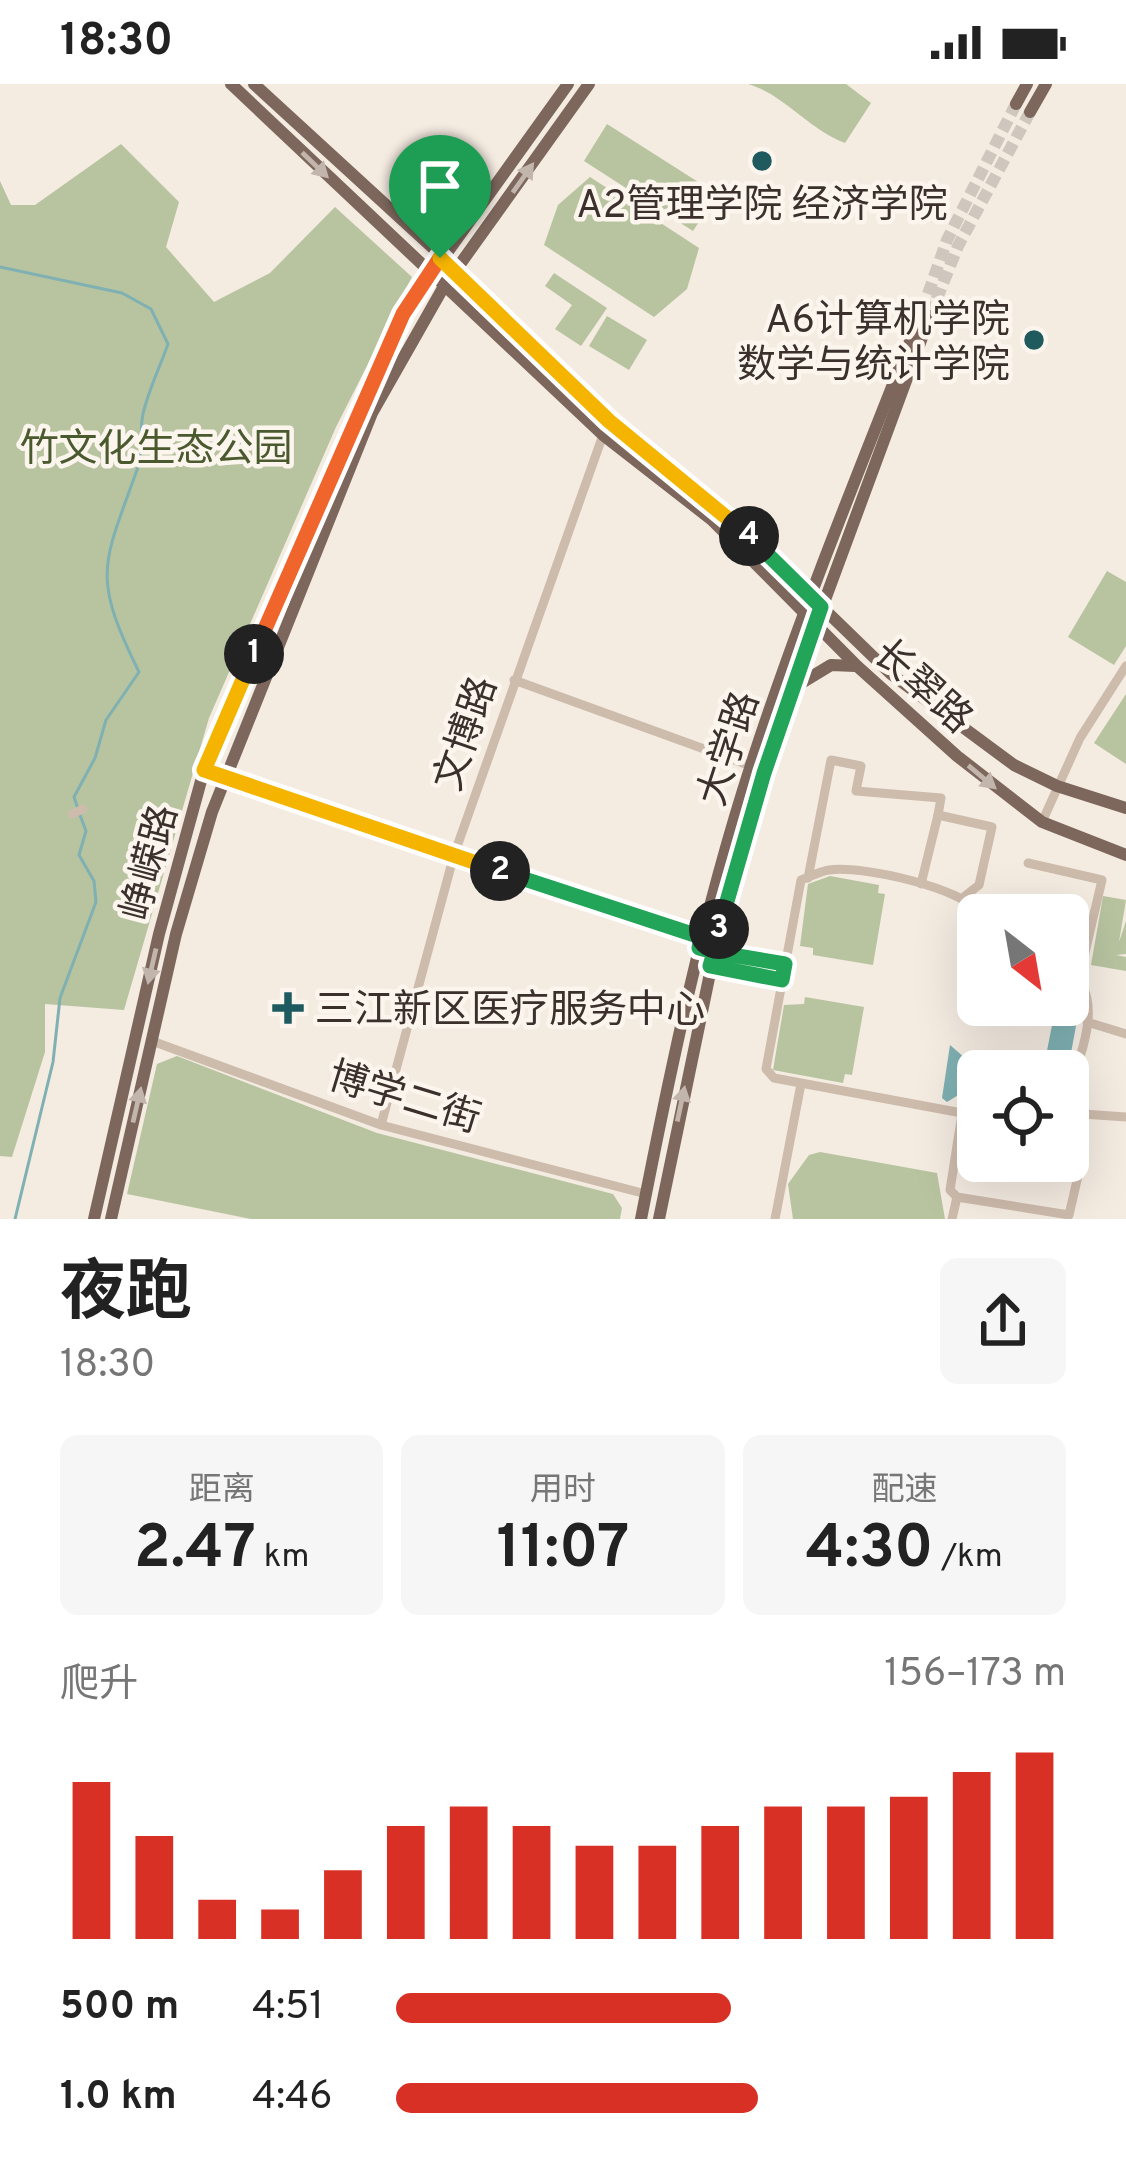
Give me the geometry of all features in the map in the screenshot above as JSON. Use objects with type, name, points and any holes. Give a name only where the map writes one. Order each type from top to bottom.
[{"type":"main road","name":"长翠路","points":[[231,84],[428,275],[603,435],[712,520],[857,666],[1042,822],[1126,856]]},
{"type":"main road","name":"长翠路","points":[[254,84],[458,272],[609,421],[721,509],[891,674],[968,734],[1058,786],[1126,808]]},
{"type":"main road","name":"峥嵘路","points":[[94,1219],[159,934],[204,770],[403,314],[568,84]]},
{"type":"main road","name":"峥嵘路","points":[[111,1219],[176,934],[225,778],[372,413],[443,288],[589,84]]},
{"type":"main road","points":[[1016,104],[1027,84]]},
{"type":"main road","points":[[1030,112],[1046,84]]},
{"type":"main road","name":"大学路","points":[[641,1219],[698,949],[751,766],[809,596],[926,314],[792,689],[712,959],[659,1219]]},
{"type":"main road","points":[[792,689],[830,664],[857,666]]},
{"type":"street","name":"文博路","points":[[381,1125],[454,855],[603,435]]},
{"type":"street","points":[[1042,822],[1079,738],[1126,666]]},
{"type":"street","points":[[514,680],[751,766]]},
{"type":"street","points":[[808,878],[831,760],[861,766],[856,791],[940,798],[921,884]]},
{"type":"street","points":[[204,770],[454,855],[698,949],[712,959],[782,980]]},
{"type":"street","points":[[938,814],[992,826],[979,885],[968,894]]},
{"type":"street","points":[[1028,863],[1102,880],[1089,935]]},
{"type":"street","points":[[957,1113],[774,1078],[766,1069],[801,880],[831,869],[958,894]]},
{"type":"street","points":[[712,959],[785,964]]},
{"type":"street","points":[[1089,1022],[1126,1034]]},
{"type":"street","name":"博学二街","points":[[152,1042],[381,1125],[646,1194]]},
{"type":"street","points":[[775,1219],[801,1084]]},
{"type":"street","points":[[1089,1114],[1126,1117]]},
{"type":"street","points":[[957,1146],[950,1190],[957,1197],[1069,1216],[1077,1182]]},
{"type":"street","points":[[952,1219],[957,1197]]},
{"type":"green space","points":[[748,84],[846,84],[871,103],[845,143]]},
{"type":"green space","points":[[607,124],[717,194],[693,231],[584,161]]},
{"type":"green space","name":"竹文化生态公园","points":[[121,144],[179,202],[166,247],[214,302],[270,273],[335,207],[412,277],[336,427],[209,718],[124,1010],[45,1004],[45,1052],[12,1157],[0,1156],[0,181],[11,205],[35,205]]},
{"type":"green space","points":[[590,177],[699,248],[687,289],[654,317],[544,245],[558,205]]},
{"type":"green space","points":[[554,273],[607,308],[581,346],[555,329],[572,305],[545,286]]},
{"type":"green space","points":[[607,316],[647,340],[629,370],[589,346]]},
{"type":"green space","points":[[1107,571],[1126,582],[1126,646],[1114,665],[1068,637]]},
{"type":"green space","points":[[1126,694],[1126,764],[1094,743]]},
{"type":"green space","points":[[830,876],[879,885],[878,893],[885,894],[873,965],[813,955],[813,948],[800,946],[808,884]]},
{"type":"green space","points":[[1103,896],[1126,900],[1119,942],[1126,921],[1126,954],[1116,955],[1126,957],[1126,971],[1091,965]]},
{"type":"green space","points":[[805,997],[864,1007],[852,1075],[845,1074],[843,1083],[773,1070],[784,1005],[804,1004]]},
{"type":"green space","points":[[177,1056],[377,1133],[613,1194],[622,1208],[620,1219],[251,1219],[127,1194],[157,1064]]},
{"type":"green space","points":[[820,1152],[937,1173],[945,1219],[793,1219],[788,1184],[809,1155]]},
{"type":"water","points":[[1052,1026],[1076,1026],[1072,1050],[1047,1050]]},
{"type":"water","points":[[950,1045],[957,1051],[957,1096],[947,1102],[942,1098]]},
{"type":"waterway","points":[[0,267],[122,293],[151,309],[168,344],[145,405],[139,463],[107,570],[114,613],[139,672],[106,720],[95,758],[74,797],[77,806]]},
{"type":"waterway","points":[[15,1219],[53,1062],[60,998],[96,902],[94,881],[79,855],[86,831],[80,815]]},
{"type":"tunnel","points":[[922,311],[947,240],[1016,104]]},
{"type":"tunnel","points":[[930,316],[958,246],[1030,112]]},
{"type":"place","name":"A2管理学院 经济学院","points":[[762,161]]},
{"type":"place","name":"A6计算机学院 数学与统计学院","points":[[1034,340]]},
{"type":"place","name":"三江新区医疗服务中心","points":[[288,1008]]},
{"type":"route","points":[[440,258],[403,314],[204,770],[701,937],[699,948],[714,952],[710,966],[782,980],[785,964],[714,952],[764,773],[821,607],[721,509],[609,421],[440,258]]}]
